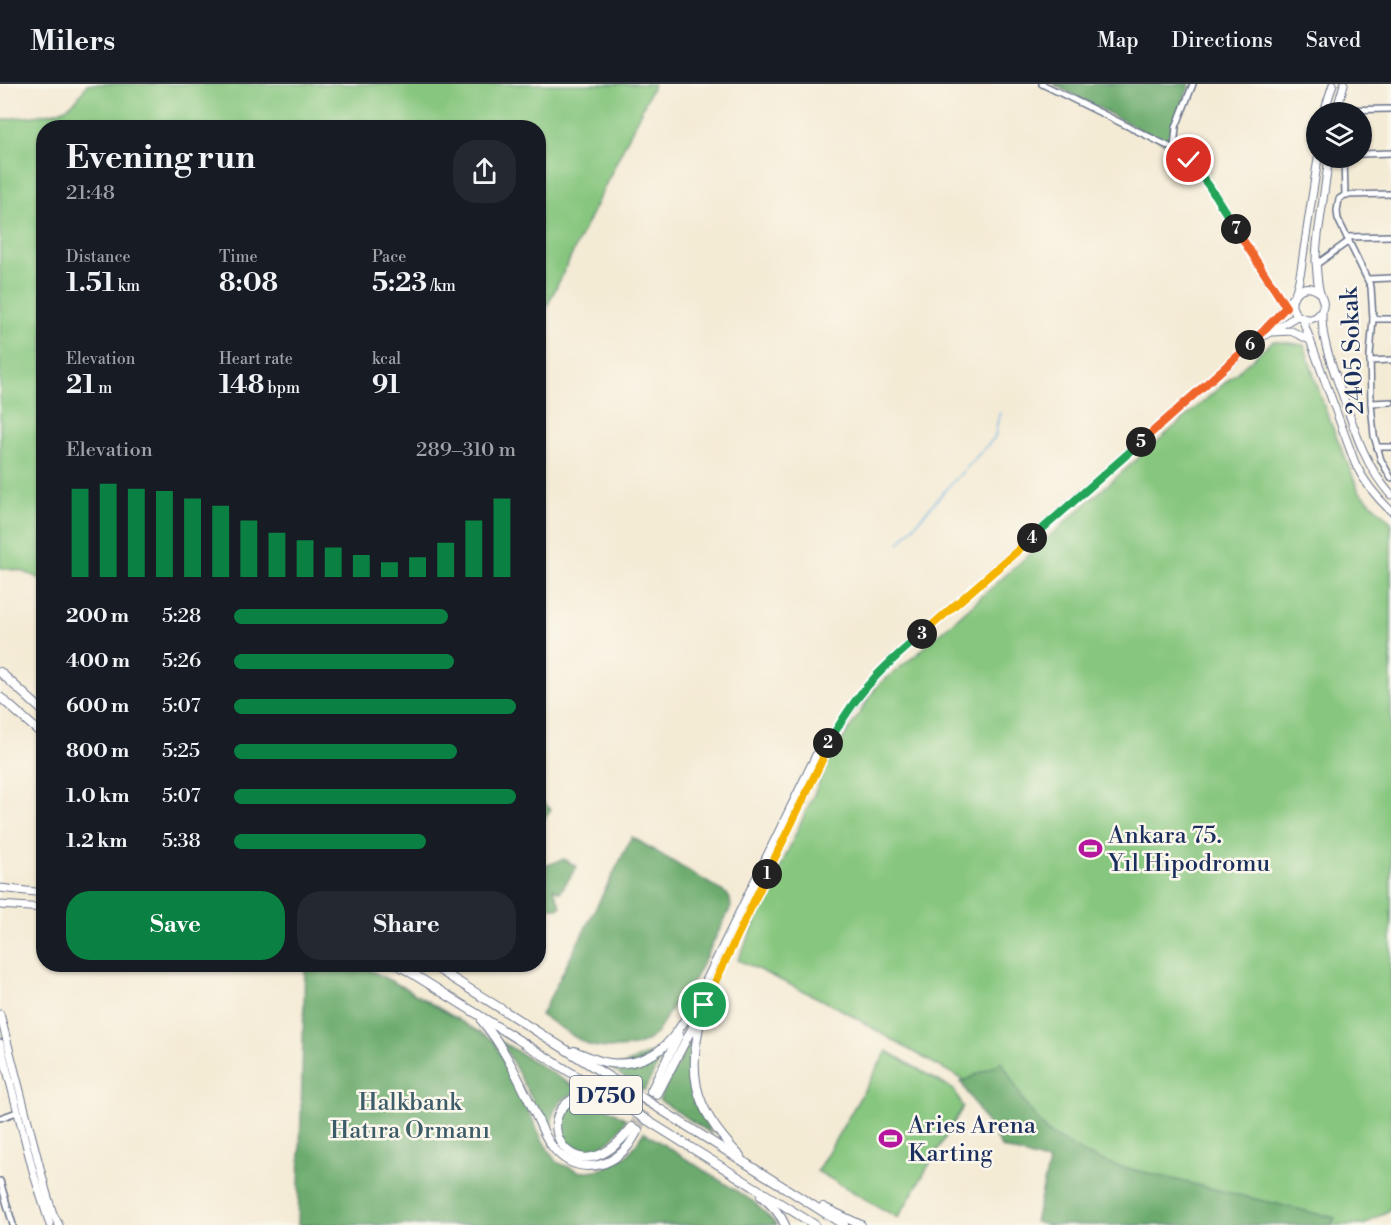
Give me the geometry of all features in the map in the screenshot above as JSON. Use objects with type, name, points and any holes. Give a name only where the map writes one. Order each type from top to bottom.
[{"type":"highway","points":[[0,672],[36,705]]},
{"type":"highway","points":[[0,697],[36,729]]},
{"type":"highway","name":"D750","points":[[410,972],[815,1225]]},
{"type":"highway","name":"D750","points":[[443,972],[844,1225]]},
{"type":"highway","points":[[556,1044],[599,1061],[623,1064],[634,1062],[656,1053],[664,1046],[700,1004]]},
{"type":"highway","points":[[654,1093],[700,1004]]},
{"type":"highway","points":[[700,1004],[694,1070],[700,1100],[717,1130],[751,1167]]},
{"type":"highway","points":[[476,1014],[495,1036],[505,1053],[551,1145],[566,1160],[579,1165],[592,1166],[603,1163],[627,1147],[635,1129],[602,1154],[583,1158],[565,1149],[556,1130],[556,1119],[560,1110],[574,1098],[584,1096],[614,1100]]},
{"type":"highway","points":[[748,1183],[771,1205],[785,1225]]},
{"type":"highway","points":[[796,1195],[861,1225]]},
{"type":"main road","points":[[1327,102],[1333,84]]},
{"type":"main road","points":[[1339,102],[1344,84]]},
{"type":"main road","points":[[1316,168],[1292,308],[1300,317],[1310,340],[1355,463],[1367,485],[1391,511]]},
{"type":"main road","points":[[1328,168],[1316,251],[1319,292],[1324,301],[1322,328],[1326,348],[1362,449],[1375,475],[1390,492]]},
{"type":"main road","points":[[700,1004],[715,962],[816,755],[822,752],[858,697],[871,682],[892,660],[1257,340],[1295,294],[1302,288],[1311,288],[1319,292]]},
{"type":"main road","points":[[1257,340],[1300,317],[1315,318],[1322,311]]},
{"type":"main road","points":[[1271,333],[1291,332],[1310,340]]},
{"type":"main road","points":[[700,1004],[723,966],[823,758],[822,752]]},
{"type":"main road","points":[[0,888],[36,892]]},
{"type":"main road","points":[[2,905],[36,907]]},
{"type":"main road","points":[[715,962],[723,966]]},
{"type":"main road","points":[[0,1014],[34,1175],[50,1225]]},
{"type":"main road","points":[[0,1043],[50,1207],[59,1225]]},
{"type":"street","points":[[1042,84],[1184,155],[1209,186],[1286,307]]},
{"type":"street","points":[[1174,149],[1176,127],[1192,84]]},
{"type":"street","points":[[1372,109],[1391,108]]},
{"type":"street","points":[[1372,154],[1391,153]]},
{"type":"street","name":"2405 Sokak","points":[[1344,168],[1345,195],[1339,200],[1338,219],[1371,287],[1373,319],[1370,361],[1374,436],[1381,460],[1391,478]]},
{"type":"street","points":[[1345,195],[1391,194]]},
{"type":"street","points":[[1317,264],[1348,239],[1391,236]]},
{"type":"street","points":[[1368,279],[1391,278]]},
{"type":"street","points":[[1373,319],[1391,319]]},
{"type":"street","points":[[1370,361],[1391,360]]},
{"type":"street","points":[[1371,403],[1391,402]]},
{"type":"street","points":[[1377,447],[1391,447]]},
{"type":"street","points":[[0,1118],[21,1111]]},
{"type":"street","points":[[0,1181],[13,1225]]},
{"type":"street","points":[[0,1217],[9,1217]]},
{"type":"green space","points":[[87,84],[654,84],[546,308],[546,120],[36,120],[36,577],[22,571],[0,568],[0,121],[53,113],[68,106],[81,94]]},
{"type":"green space","points":[[1053,84],[1190,84],[1175,124],[1173,147]]},
{"type":"green space","name":"Ankara 75. Yıl Hipodromu","points":[[1273,341],[1304,345],[1325,409],[1359,491],[1391,522],[1391,1209],[1364,1225],[1286,1225],[1005,1147],[964,1080],[837,1007],[738,960],[830,759],[877,686],[917,654]]},
{"type":"green space","points":[[546,805],[551,809],[546,817]]},
{"type":"green space","points":[[632,837],[727,894],[731,907],[694,980],[672,1007],[657,1033],[646,1042],[635,1046],[607,1048],[591,1046],[541,1015]]},
{"type":"green space","points":[[564,859],[577,867],[560,892],[553,888],[560,908],[546,908],[546,865]]},
{"type":"green space","name":"Halkbank Hatıra Ormanı","points":[[305,972],[374,972],[494,1041],[543,1141],[556,1162],[581,1172],[602,1169],[629,1154],[644,1132],[754,1202],[777,1225],[298,1225]]},
{"type":"green space","points":[[691,1040],[689,1078],[691,1089],[699,1111],[712,1134],[659,1100]]},
{"type":"green space","points":[[502,1042],[581,1091],[565,1098],[556,1107],[552,1119],[551,1136]]},
{"type":"green space","points":[[668,1045],[644,1091],[606,1065],[623,1065]]},
{"type":"green space","name":"Aries Arena Karting","points":[[887,1051],[954,1090],[963,1107],[898,1218],[817,1171]]},
{"type":"green space","points":[[1002,1062],[1026,1105],[1047,1132],[1083,1153],[1114,1165],[1335,1218],[1331,1225],[1046,1225],[1035,1222],[1049,1162],[1002,1148],[961,1082]]},
{"type":"green space","points":[[580,1100],[596,1101],[626,1119],[610,1140],[589,1153],[577,1152],[567,1146],[561,1136],[561,1120],[566,1107]]},
{"type":"waterway","points":[[899,543],[995,437],[1000,413]]},
{"type":"tunnel","points":[[632,1127],[651,1091]]},
{"type":"tunnel","points":[[638,1130],[655,1099]]},
{"type":"place","name":"Ankara 75. Yıl Hipodromu","points":[[1090,849]]},
{"type":"place","name":"Aries Arena Karting","points":[[890,1139]]},
{"type":"route","points":[[704,1005],[823,758],[822,752],[848,711],[871,682],[892,660],[1257,340],[1286,307],[1209,186],[1189,160]]}]
